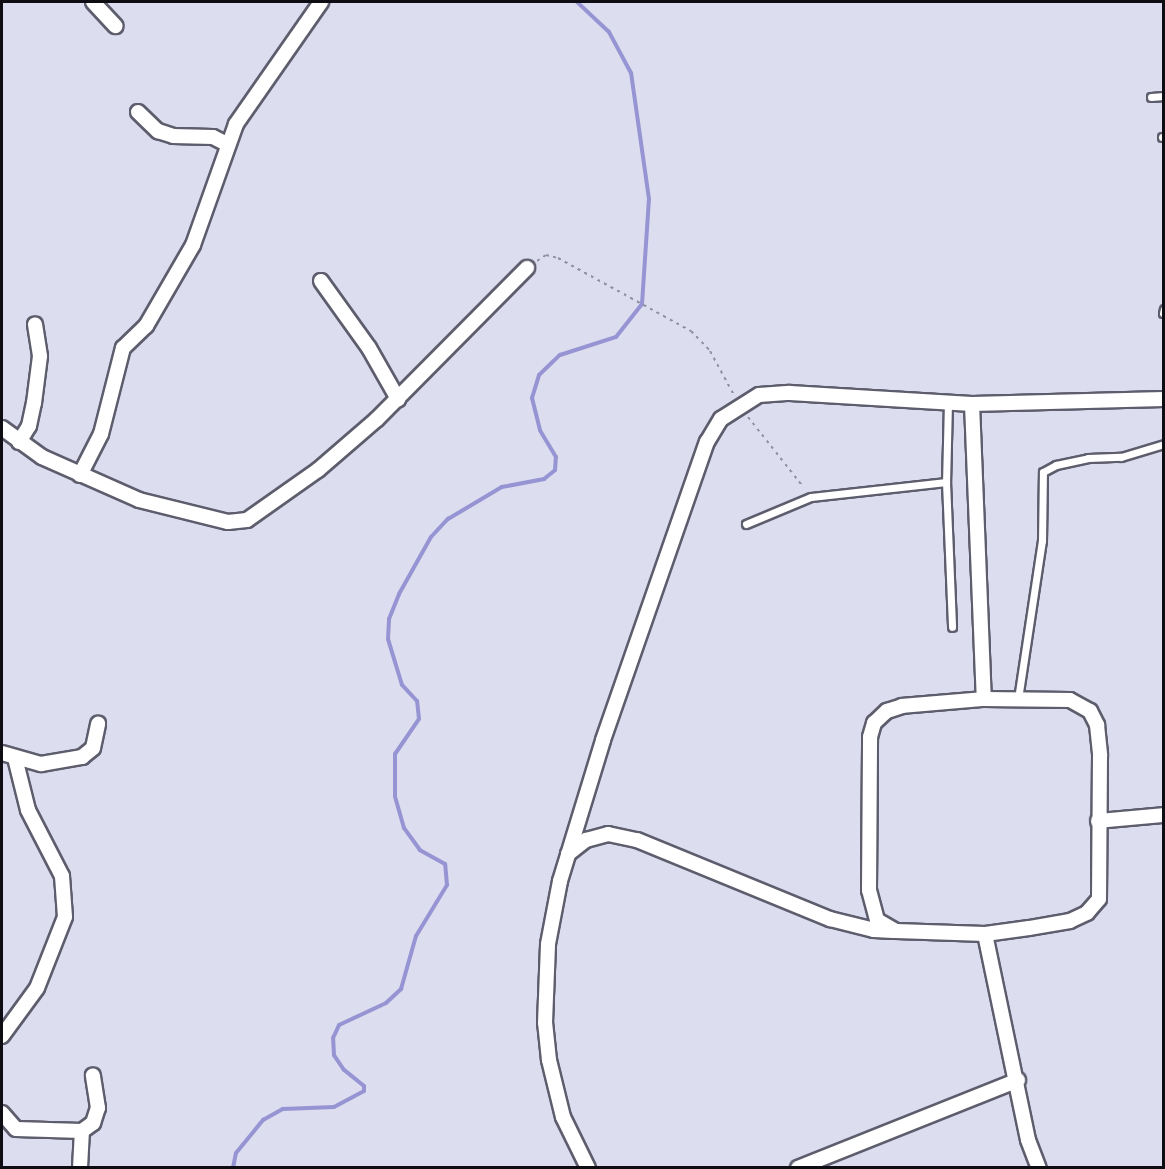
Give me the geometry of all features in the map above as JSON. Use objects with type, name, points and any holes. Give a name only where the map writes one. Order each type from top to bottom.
[{"type":"street","points":[[93,2],[115,26]]},
{"type":"street","points":[[80,475],[101,434],[123,348],[146,326],[194,245],[217,186],[227,144],[283,52],[321,2]]},
{"type":"street","points":[[138,112],[158,131],[173,136],[213,137],[227,144]]},
{"type":"street","points":[[2,428],[19,442],[80,475],[138,500],[228,522],[247,520],[318,470],[398,399],[527,268]]},
{"type":"street","points":[[321,281],[369,348],[398,399]]},
{"type":"street","points":[[19,442],[29,426],[34,404],[40,356],[35,324]]},
{"type":"street","points":[[588,1167],[563,1117],[549,1060],[545,1023],[548,944],[568,854],[603,740],[707,441],[721,419],[739,405],[759,396],[790,393],[972,404],[1164,399]]},
{"type":"street","points":[[972,404],[984,699]]},
{"type":"street","points":[[568,854],[586,840],[608,834],[637,840],[830,919],[874,930],[896,931],[985,933],[1070,921],[1087,913],[1100,899],[1102,886],[1098,821],[1099,736],[1090,711],[1070,700],[984,699],[902,706],[887,711],[874,723],[870,737],[869,890],[877,920],[896,931]]},
{"type":"street","points":[[2,753],[41,764],[82,757],[93,748],[98,724]]},
{"type":"street","points":[[2,1036],[37,988],[65,917],[62,876],[28,810],[15,758]]},
{"type":"street","points":[[1098,821],[1164,815]]},
{"type":"street","points":[[985,933],[1029,1140],[1039,1167]]},
{"type":"street","points":[[2,1113],[16,1130],[82,1131],[93,1122],[98,1108],[93,1075]]},
{"type":"street","points":[[798,1167],[1018,1080]]},
{"type":"street","points":[[80,1167],[82,1131]]},
{"type":"lane","points":[[1150,97],[1164,96]]},
{"type":"lane","points":[[948,402],[946,482],[952,627]]},
{"type":"lane","points":[[1018,699],[1042,540],[1042,472],[1056,465],[1088,458],[1120,458],[1164,444]]},
{"type":"lane","points":[[746,524],[811,497],[946,482]]},
{"type":"path","points":[[527,268],[546,255],[558,258],[692,331],[710,351],[739,405],[811,497]]},
{"type":"waterway","points":[[233,1168],[236,1153],[263,1120],[283,1109],[334,1107],[364,1091],[364,1086],[344,1070],[334,1055],[333,1038],[339,1025],[386,1003],[401,989],[416,936],[447,885],[445,864],[420,850],[404,828],[395,796],[395,754],[419,719],[417,701],[402,685],[388,639],[389,619],[399,594],[431,537],[448,519],[502,487],[544,479],[555,470],[556,457],[540,430],[532,398],[539,375],[560,355],[616,337],[642,304],[649,199],[631,73],[609,32],[577,2]]}]
